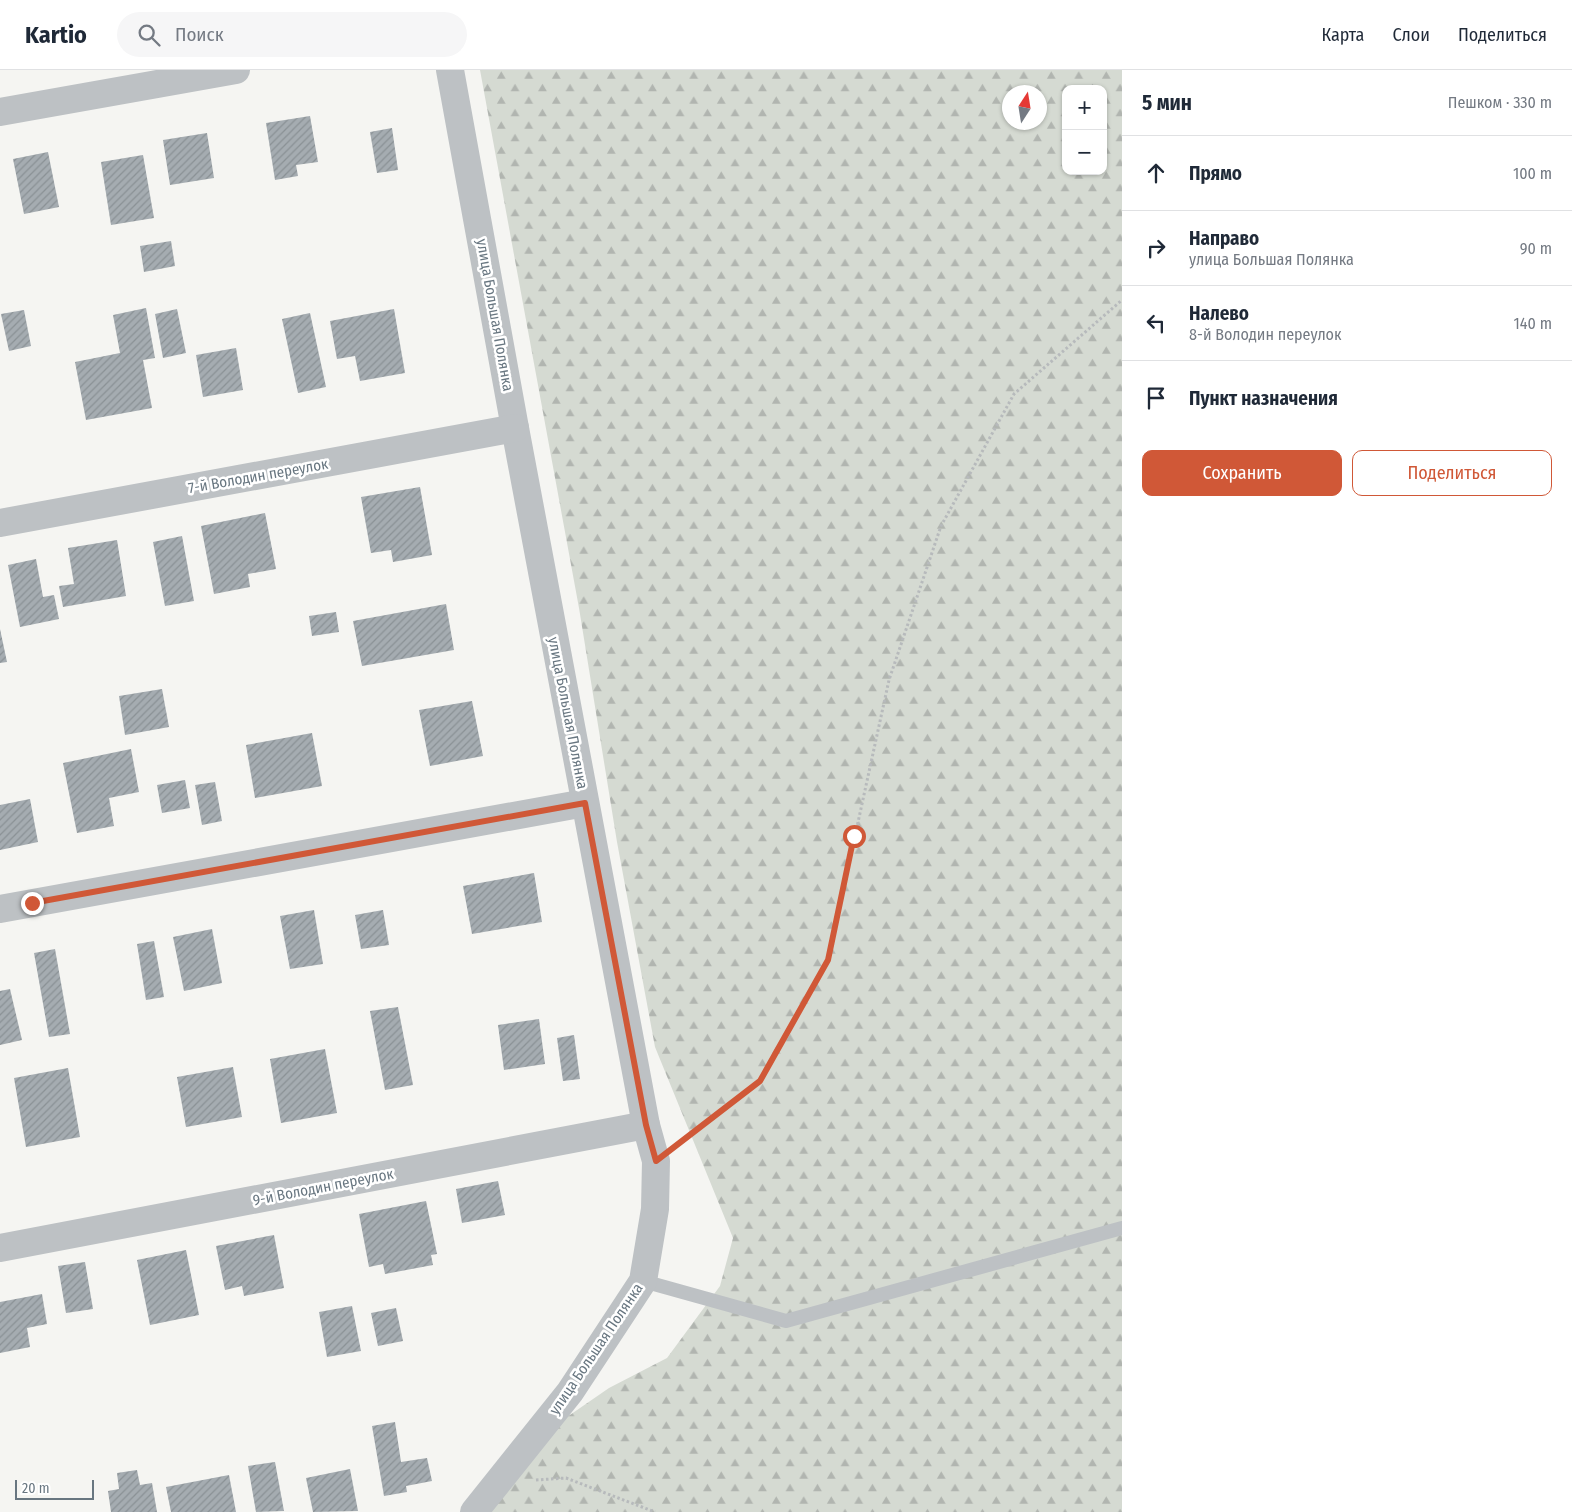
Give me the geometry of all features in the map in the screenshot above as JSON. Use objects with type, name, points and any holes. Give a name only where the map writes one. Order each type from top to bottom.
[{"type":"street","points":[[0,112],[236,70]]},
{"type":"street","name":"улица Большая Полянка","points":[[450,70],[585,803],[646,1125],[656,1161],[655,1209],[643,1281],[570,1392],[474,1512]]},
{"type":"street","name":"7-й Володин переулок","points":[[0,523],[515,428]]},
{"type":"street","points":[[0,909],[585,803]]},
{"type":"street","name":"9-й Володин переулок","points":[[0,1248],[646,1125]]},
{"type":"lane","points":[[643,1281],[786,1321],[1122,1228]]},
{"type":"path","points":[[656,1161],[760,1081],[828,960],[889,680],[941,526],[1014,394],[1122,300]]},
{"type":"path","points":[[498,1482],[566,1478],[656,1512]]},
{"type":"green space","points":[[480,70],[1122,70],[1122,1512],[489,1512],[551,1428],[609,1388],[667,1358],[720,1286],[733,1238],[655,1047],[617,842],[579,608]]},
{"type":"building","points":[[310,116],[318,162],[296,165],[298,176],[275,180],[266,123]]},
{"type":"building","points":[[392,128],[398,170],[377,173],[370,132]]},
{"type":"building","points":[[207,133],[214,178],[170,185],[163,140]]},
{"type":"building","points":[[48,152],[59,207],[24,214],[13,159]]},
{"type":"building","points":[[143,155],[154,218],[111,225],[101,162]]},
{"type":"building","points":[[171,241],[175,266],[144,272],[140,246]]},
{"type":"building","points":[[146,308],[155,358],[143,360],[152,408],[86,420],[75,362],[120,353],[113,315]]},
{"type":"building","points":[[177,309],[186,353],[163,358],[155,314]]},
{"type":"building","points":[[394,309],[405,373],[360,381],[355,356],[337,359],[330,321]]},
{"type":"building","points":[[24,310],[31,346],[9,351],[1,314]]},
{"type":"building","points":[[310,313],[326,387],[298,393],[282,319]]},
{"type":"building","points":[[236,348],[243,390],[203,397],[196,355]]},
{"type":"building","points":[[420,487],[432,555],[393,562],[391,550],[371,553],[361,497]]},
{"type":"building","points":[[265,513],[276,569],[248,574],[250,587],[214,594],[201,526]]},
{"type":"building","points":[[182,536],[194,601],[165,606],[153,542]]},
{"type":"building","points":[[117,540],[126,596],[63,607],[59,586],[74,584],[68,548]]},
{"type":"building","points":[[36,559],[43,597],[54,595],[59,619],[20,627],[8,565]]},
{"type":"building","points":[[446,604],[454,650],[362,666],[353,621]]},
{"type":"building","points":[[336,612],[339,632],[312,636],[309,616]]},
{"type":"building","points":[[0,629],[7,662],[0,663]]},
{"type":"building","points":[[162,689],[169,727],[125,735],[119,696]]},
{"type":"building","points":[[472,701],[483,756],[430,766],[419,710]]},
{"type":"building","points":[[312,733],[322,786],[255,798],[246,745]]},
{"type":"building","points":[[131,749],[139,792],[109,798],[114,826],[77,833],[63,763]]},
{"type":"building","points":[[185,780],[190,808],[162,813],[157,785]]},
{"type":"building","points":[[215,782],[222,821],[202,825],[195,785]]},
{"type":"building","points":[[30,799],[38,842],[0,850],[0,805]]},
{"type":"building","points":[[534,873],[542,922],[472,934],[463,886]]},
{"type":"building","points":[[314,910],[323,964],[290,969],[280,916]]},
{"type":"building","points":[[383,910],[389,945],[361,949],[355,915]]},
{"type":"building","points":[[212,929],[222,983],[184,991],[173,937]]},
{"type":"building","points":[[154,941],[164,997],[146,1000],[137,944]]},
{"type":"building","points":[[55,949],[70,1034],[49,1037],[34,953]]},
{"type":"building","points":[[10,989],[22,1040],[0,1045],[0,991]]},
{"type":"building","points":[[398,1007],[413,1085],[385,1090],[370,1011]]},
{"type":"building","points":[[539,1019],[545,1064],[504,1070],[498,1025]]},
{"type":"building","points":[[574,1035],[580,1079],[563,1081],[557,1038]]},
{"type":"building","points":[[325,1049],[337,1113],[281,1123],[270,1059]]},
{"type":"building","points":[[233,1067],[242,1117],[186,1127],[177,1077]]},
{"type":"building","points":[[68,1068],[80,1137],[26,1147],[14,1078]]},
{"type":"building","points":[[498,1181],[505,1215],[462,1223],[456,1189]]},
{"type":"building","points":[[426,1201],[437,1254],[431,1255],[433,1265],[385,1274],[383,1264],[369,1267],[359,1214]]},
{"type":"building","points":[[274,1235],[284,1288],[244,1296],[242,1286],[225,1290],[216,1246]]},
{"type":"building","points":[[186,1250],[199,1315],[150,1325],[137,1260]]},
{"type":"building","points":[[85,1262],[93,1309],[66,1313],[58,1266]]},
{"type":"building","points":[[42,1294],[47,1324],[27,1328],[30,1347],[0,1353],[0,1302]]},
{"type":"building","points":[[352,1306],[361,1351],[327,1357],[319,1312]]},
{"type":"building","points":[[396,1308],[403,1341],[378,1346],[371,1313]]},
{"type":"building","points":[[395,1422],[401,1462],[427,1458],[432,1481],[406,1486],[407,1492],[384,1496],[372,1426]]},
{"type":"building","points":[[275,1462],[284,1511],[256,1512],[248,1466]]},
{"type":"building","points":[[350,1469],[358,1511],[313,1512],[306,1478]]},
{"type":"building","points":[[137,1470],[140,1485],[152,1483],[157,1512],[111,1512],[108,1491],[119,1489],[117,1473]]},
{"type":"building","points":[[229,1475],[236,1512],[171,1512],[166,1487]]},
{"type":"route","points":[[32,903],[585,803],[646,1125],[656,1161],[760,1081],[828,960],[854,836]]}]
